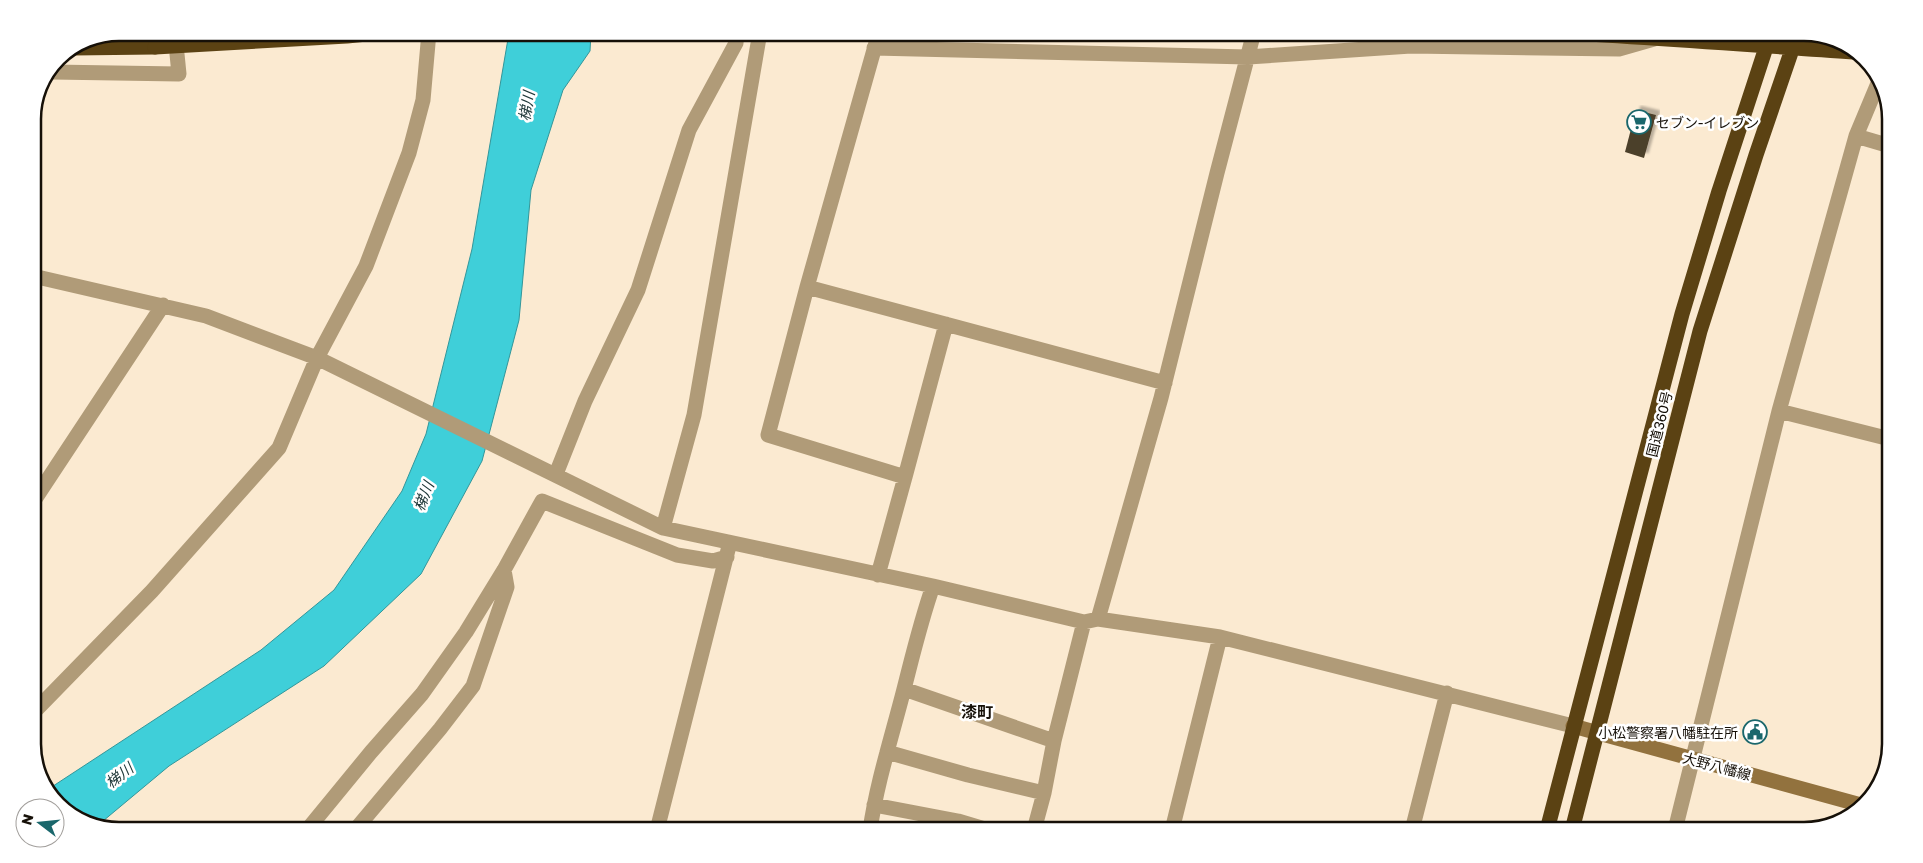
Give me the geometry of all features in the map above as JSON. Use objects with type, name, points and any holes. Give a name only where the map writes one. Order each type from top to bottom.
[{"type":"highway","points":[[88,48],[156,47],[260,41]]},
{"type":"highway","name":"国道360号","points":[[1549,822],[1682,314],[1718,191],[1767,41]]},
{"type":"highway","name":"国道360号","points":[[1574,822],[1700,331],[1756,154],[1796,41]]},
{"type":"highway","points":[[1801,41],[1837,49]]},
{"type":"main road","name":"大野八幡線","points":[[1574,726],[1853,804]]},
{"type":"street","points":[[41,705],[152,591],[279,448],[366,266],[409,153],[423,100],[428,41]]},
{"type":"street","points":[[550,471],[586,401],[638,290],[690,130],[736,41]]},
{"type":"street","points":[[663,528],[694,415],[758,41]]},
{"type":"street","points":[[876,41],[807,287],[768,435],[905,477]]},
{"type":"street","points":[[1036,822],[1054,742],[1165,383],[1252,41]]},
{"type":"street","points":[[874,48],[1248,57],[1411,46],[1619,49],[1649,41]]},
{"type":"street","points":[[57,72],[179,74],[177,54]]},
{"type":"street","points":[[1677,822],[1779,410],[1856,136],[1876,89]]},
{"type":"street","points":[[1856,136],[1882,144]]},
{"type":"street","points":[[41,278],[206,316],[322,361],[663,528],[1091,620],[1220,637],[1574,726]]},
{"type":"street","points":[[807,287],[1165,383]]},
{"type":"street","points":[[41,485],[163,305]]},
{"type":"street","points":[[878,575],[946,324]]},
{"type":"street","points":[[1779,410],[1882,437]]},
{"type":"street","points":[[314,822],[422,694],[466,632],[504,570],[542,501],[677,555],[713,561],[727,557]]},
{"type":"street","points":[[659,822],[731,542]]},
{"type":"street","points":[[362,822],[440,729],[473,686],[506,587],[504,570]]},
{"type":"street","points":[[871,822],[920,620],[933,586]]},
{"type":"street","points":[[1174,822],[1220,637]]},
{"type":"street","points":[[904,689],[1054,742]]},
{"type":"street","points":[[1414,822],[1447,693]]},
{"type":"street","points":[[887,752],[968,775],[1044,793]]},
{"type":"street","points":[[874,805],[961,822]]},
{"type":"water","name":"梯川","points":[[508,41],[591,41],[590,51],[563,90],[531,190],[519,320],[482,461],[421,574],[324,666],[169,766],[104,820],[89,816],[68,802],[53,786],[261,650],[334,590],[402,491],[426,434],[472,249]]},
{"type":"building","points":[[1636,110],[1656,115],[1644,158],[1625,152]]},
{"type":"tunnel","points":[[176,41],[177,54]]},
{"type":"place","name":"セブン-イレブン","points":[[1639,122]]},
{"type":"place","name":"小松警察署八幡駐在所","points":[[1755,732]]},
{"type":"district","name":"漆町","points":[[977,712]]}]
